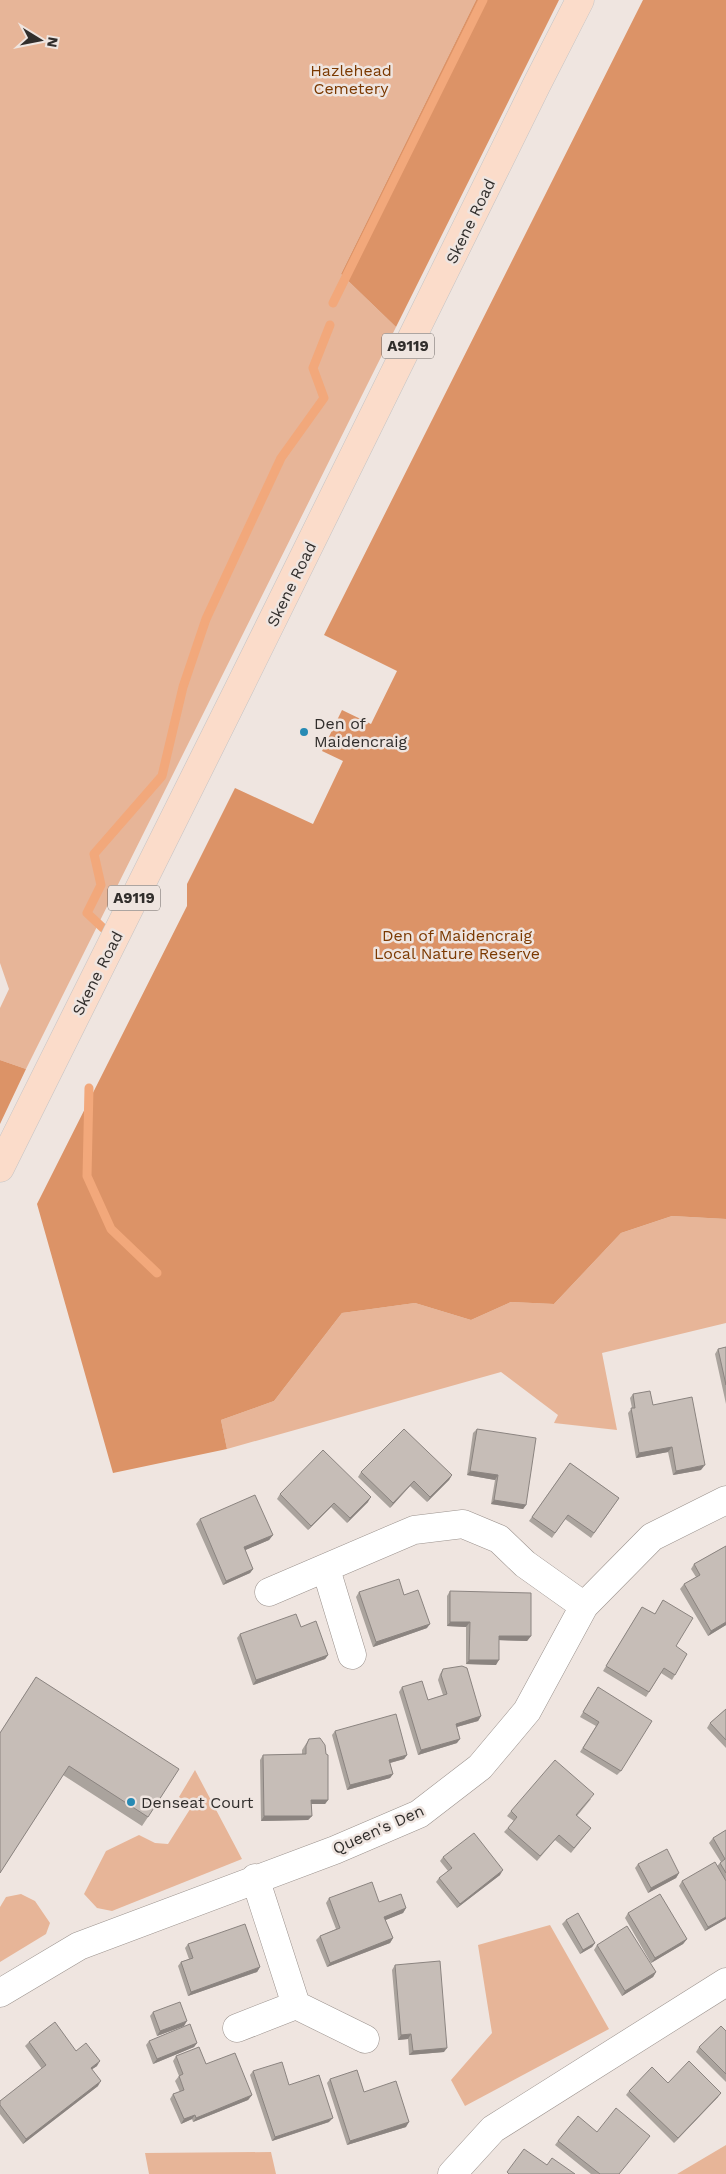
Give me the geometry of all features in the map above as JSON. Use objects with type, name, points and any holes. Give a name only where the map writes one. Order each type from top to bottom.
[{"type":"main road","name":"Skene Road","points":[[0,1168],[580,0]]},
{"type":"street","name":"Queen's Den","points":[[0,1994],[79,1946],[255,1878],[336,1850],[419,1814],[480,1767],[528,1710],[584,1606],[652,1537],[726,1500]]},
{"type":"street","points":[[269,1592],[414,1530],[462,1524],[499,1539],[524,1564],[584,1606]]},
{"type":"street","points":[[326,1569],[352,1655]]},
{"type":"street","points":[[255,1878],[296,2005],[365,2039]]},
{"type":"street","points":[[452,2174],[493,2129],[726,1982]]},
{"type":"street","points":[[236,2028],[296,2005]]},
{"type":"green space","name":"Hazlehead Cemetery","points":[[0,0],[476,0],[341,274],[396,327],[26,1069],[0,1060],[0,1008],[9,989],[0,963]]},
{"type":"green space","points":[[476,0],[559,0],[396,327],[341,274]]},
{"type":"green space","name":"Den of Maidencraig Local Nature Reserve","points":[[643,0],[726,0],[726,1219],[672,1216],[621,1233],[554,1304],[511,1302],[471,1320],[415,1303],[342,1313],[274,1401],[221,1420],[227,1449],[113,1473],[37,1204],[187,906],[187,884],[235,788],[313,824],[343,761],[322,751],[342,710],[371,724],[397,671],[324,635]]},
{"type":"green space","points":[[0,1060],[26,1069],[0,1124]]},
{"type":"green space","points":[[672,1216],[726,1219],[726,1323],[602,1353],[617,1430],[554,1423],[558,1415],[501,1372],[227,1449],[221,1420],[274,1401],[342,1313],[415,1303],[471,1320],[511,1302],[554,1304],[621,1233]]},
{"type":"green space","points":[[195,1770],[242,1859],[112,1911],[97,1908],[84,1894],[106,1851],[139,1835],[155,1843],[168,1844],[192,1806],[179,1797]]},
{"type":"green space","points":[[21,1894],[35,1901],[50,1923],[46,1934],[0,1962],[0,1907],[6,1897]]},
{"type":"green space","points":[[550,1925],[609,2029],[465,2106],[451,2080],[492,2033],[478,1945]]},
{"type":"green space","points":[[726,2145],[726,2174],[677,2174]]},
{"type":"green space","points":[[271,2152],[276,2174],[149,2174],[145,2153]]},
{"type":"building","points":[[726,1347],[726,1385],[718,1349]]},
{"type":"building","points":[[650,1391],[653,1405],[692,1397],[705,1465],[676,1471],[672,1447],[639,1453],[631,1408],[635,1408],[633,1394]]},
{"type":"building","points":[[404,1429],[452,1475],[430,1497],[414,1481],[393,1503],[361,1472]]},
{"type":"building","points":[[477,1429],[536,1438],[526,1505],[494,1500],[498,1475],[470,1471]]},
{"type":"building","points":[[323,1450],[371,1497],[350,1518],[334,1503],[311,1526],[280,1494]]},
{"type":"building","points":[[570,1463],[619,1498],[594,1533],[568,1515],[555,1533],[532,1517]]},
{"type":"building","points":[[255,1495],[273,1535],[244,1547],[253,1569],[226,1581],[200,1519]]},
{"type":"building","points":[[726,1546],[726,1622],[711,1631],[684,1584],[700,1575],[694,1564]]},
{"type":"building","points":[[399,1579],[404,1595],[418,1590],[430,1624],[376,1642],[359,1592]]},
{"type":"building","points":[[450,1591],[531,1593],[531,1636],[499,1636],[499,1660],[469,1660],[470,1622],[450,1622]]},
{"type":"building","points":[[663,1600],[693,1618],[676,1646],[687,1654],[675,1675],[664,1668],[649,1692],[606,1666],[642,1607],[655,1614]]},
{"type":"building","points":[[296,1614],[301,1627],[316,1621],[328,1655],[256,1680],[240,1634]]},
{"type":"building","points":[[462,1666],[467,1668],[481,1716],[456,1724],[460,1739],[421,1750],[402,1687],[422,1681],[428,1700],[447,1694],[441,1675],[443,1669]]},
{"type":"building","name":"Denseat Court","points":[[36,1677],[179,1769],[148,1817],[69,1766],[0,1873],[0,1733]]},
{"type":"building","points":[[598,1687],[652,1721],[621,1771],[583,1748],[599,1722],[583,1712]]},
{"type":"building","points":[[726,1709],[726,1740],[710,1723]]},
{"type":"building","points":[[396,1714],[407,1755],[389,1760],[393,1774],[350,1785],[335,1731]]},
{"type":"building","points":[[320,1738],[325,1745],[326,1754],[328,1755],[328,1800],[311,1800],[312,1816],[264,1816],[263,1755],[306,1754],[306,1746],[309,1739]]},
{"type":"building","points":[[555,1760],[594,1794],[576,1815],[591,1828],[574,1848],[559,1835],[540,1856],[508,1828],[517,1817],[511,1811]]},
{"type":"building","points":[[726,1830],[726,1873],[720,1863],[725,1859],[713,1838]]},
{"type":"building","points":[[474,1833],[503,1870],[460,1904],[439,1878],[452,1868],[443,1857]]},
{"type":"building","points":[[667,1849],[679,1873],[651,1888],[638,1864]]},
{"type":"building","points":[[715,1862],[726,1881],[726,1917],[708,1927],[682,1881]]},
{"type":"building","points":[[372,1882],[379,1902],[401,1894],[406,1908],[384,1917],[393,1938],[330,1963],[320,1936],[340,1928],[329,1898]]},
{"type":"building","points":[[660,1894],[687,1939],[655,1958],[628,1913]]},
{"type":"building","points":[[578,1913],[595,1943],[583,1950],[566,1920]]},
{"type":"building","points":[[245,1924],[260,1967],[191,1992],[181,1962],[193,1958],[188,1944]]},
{"type":"building","points":[[627,1926],[656,1972],[625,1991],[597,1945]]},
{"type":"building","points":[[440,1961],[447,2048],[413,2051],[411,2034],[401,2035],[395,1965]]},
{"type":"building","points":[[180,2002],[187,2021],[160,2031],[153,2012]]},
{"type":"building","points":[[55,2022],[76,2051],[86,2043],[100,2061],[91,2068],[101,2081],[26,2139],[0,2105],[0,2101],[46,2065],[29,2042]]},
{"type":"building","points":[[190,2024],[197,2043],[157,2059],[149,2041]]},
{"type":"building","points":[[721,2026],[726,2031],[726,2074],[699,2047]]},
{"type":"building","points":[[199,2047],[206,2064],[235,2053],[252,2095],[196,2118],[195,2115],[184,2119],[173,2094],[184,2090],[179,2076],[183,2074],[176,2056]]},
{"type":"building","points":[[689,2061],[721,2093],[678,2138],[629,2091],[652,2067],[668,2083]]},
{"type":"building","points":[[282,2062],[289,2085],[319,2075],[333,2118],[275,2137],[253,2071]]},
{"type":"building","points":[[357,2070],[364,2092],[396,2081],[409,2122],[350,2141],[330,2079]]},
{"type":"building","points":[[616,2108],[650,2136],[619,2174],[600,2174],[558,2141],[578,2116],[597,2132]]},
{"type":"building","points":[[524,2149],[547,2165],[552,2158],[575,2174],[509,2174],[507,2172]]},
{"type":"waterway","points":[[333,303],[483,0]]},
{"type":"waterway","points":[[103,928],[87,913],[101,885],[94,854],[162,776],[183,687],[206,619],[281,458],[324,398],[313,368],[330,325]]},
{"type":"waterway","points":[[89,1088],[87,1176],[111,1229],[157,1273]]},
{"type":"place","name":"Den of Maidencraig","points":[[304,732]]},
{"type":"place","name":"Denseat Court","points":[[131,1802]]}]
